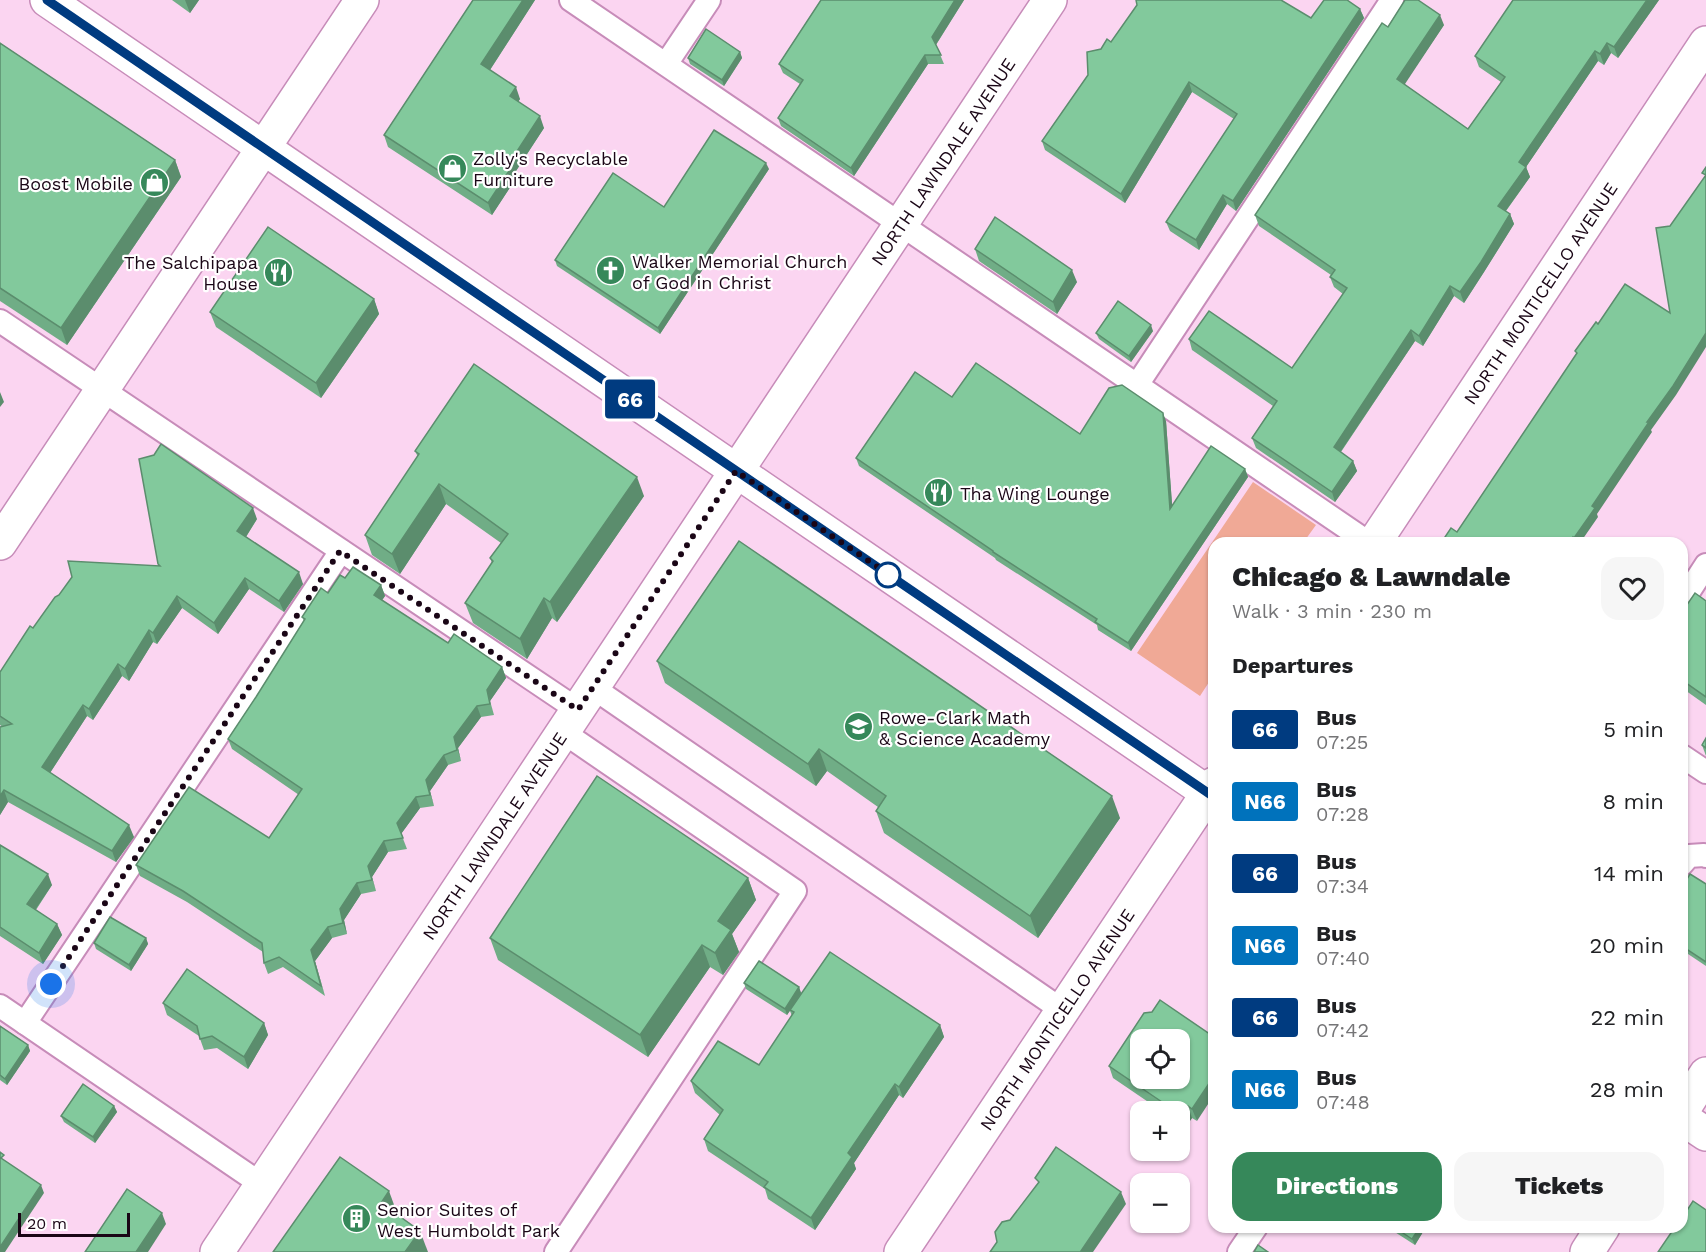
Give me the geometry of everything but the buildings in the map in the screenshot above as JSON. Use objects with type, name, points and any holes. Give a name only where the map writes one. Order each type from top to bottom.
[{"type":"street","points":[[46,0],[736,471],[1208,788]]},
{"type":"street","points":[[0,543],[362,0]]},
{"type":"street","name":"NORTH LAWNDALE AVENUE","points":[[217,1252],[1050,0]]},
{"type":"street","name":"NORTH MONTICELLO AVENUE","points":[[1375,537],[1706,43]]},
{"type":"street","name":"NORTH MONTICELLO AVENUE","points":[[901,1252],[1062,1010],[1208,797]]},
{"type":"street","points":[[1688,1102],[1706,1074]]},
{"type":"street","points":[[1688,1122],[1706,1134]]},
{"type":"street","points":[[1587,1252],[1599,1233]]},
{"type":"lane","points":[[571,0],[1362,537]]},
{"type":"lane","points":[[666,64],[709,0]]},
{"type":"lane","points":[[1137,385],[1392,0]]},
{"type":"lane","points":[[0,321],[578,710],[1062,1010]]},
{"type":"lane","points":[[25,1023],[340,551]]},
{"type":"lane","points":[[1688,593],[1706,565]]},
{"type":"lane","points":[[556,1252],[795,891],[578,710]]},
{"type":"lane","points":[[1688,760],[1706,772]]},
{"type":"lane","points":[[1688,857],[1706,856]]},
{"type":"lane","points":[[0,1006],[261,1184]]},
{"type":"lane","points":[[1239,1252],[1252,1233]]},
{"type":"shaded area","points":[[1253,482],[1316,525],[1307,537],[1216,537]]},
{"type":"shaded area","points":[[1208,548],[1208,684],[1200,696],[1137,653]]},
{"type":"bus line","name":"66","points":[[47,0],[1208,793]]},
{"type":"place","name":"Zolly's Recyclable Furniture","points":[[452,168]]},
{"type":"place","name":"Boost Mobile","points":[[154,183]]},
{"type":"place","name":"Walker Memorial Church of God in Christ","points":[[611,271]]},
{"type":"place","name":"The Salchipapa House","points":[[279,272]]},
{"type":"place","name":"Tha Wing Lounge","points":[[939,493]]},
{"type":"place","name":"Rowe-Clark Math & Science Academy","points":[[858,727]]},
{"type":"place","name":"Senior Suites of West Humboldt Park","points":[[356,1219]]},
{"type":"route","points":[[51,984],[340,551],[578,710],[736,471],[894,578],[888,575]]}]
